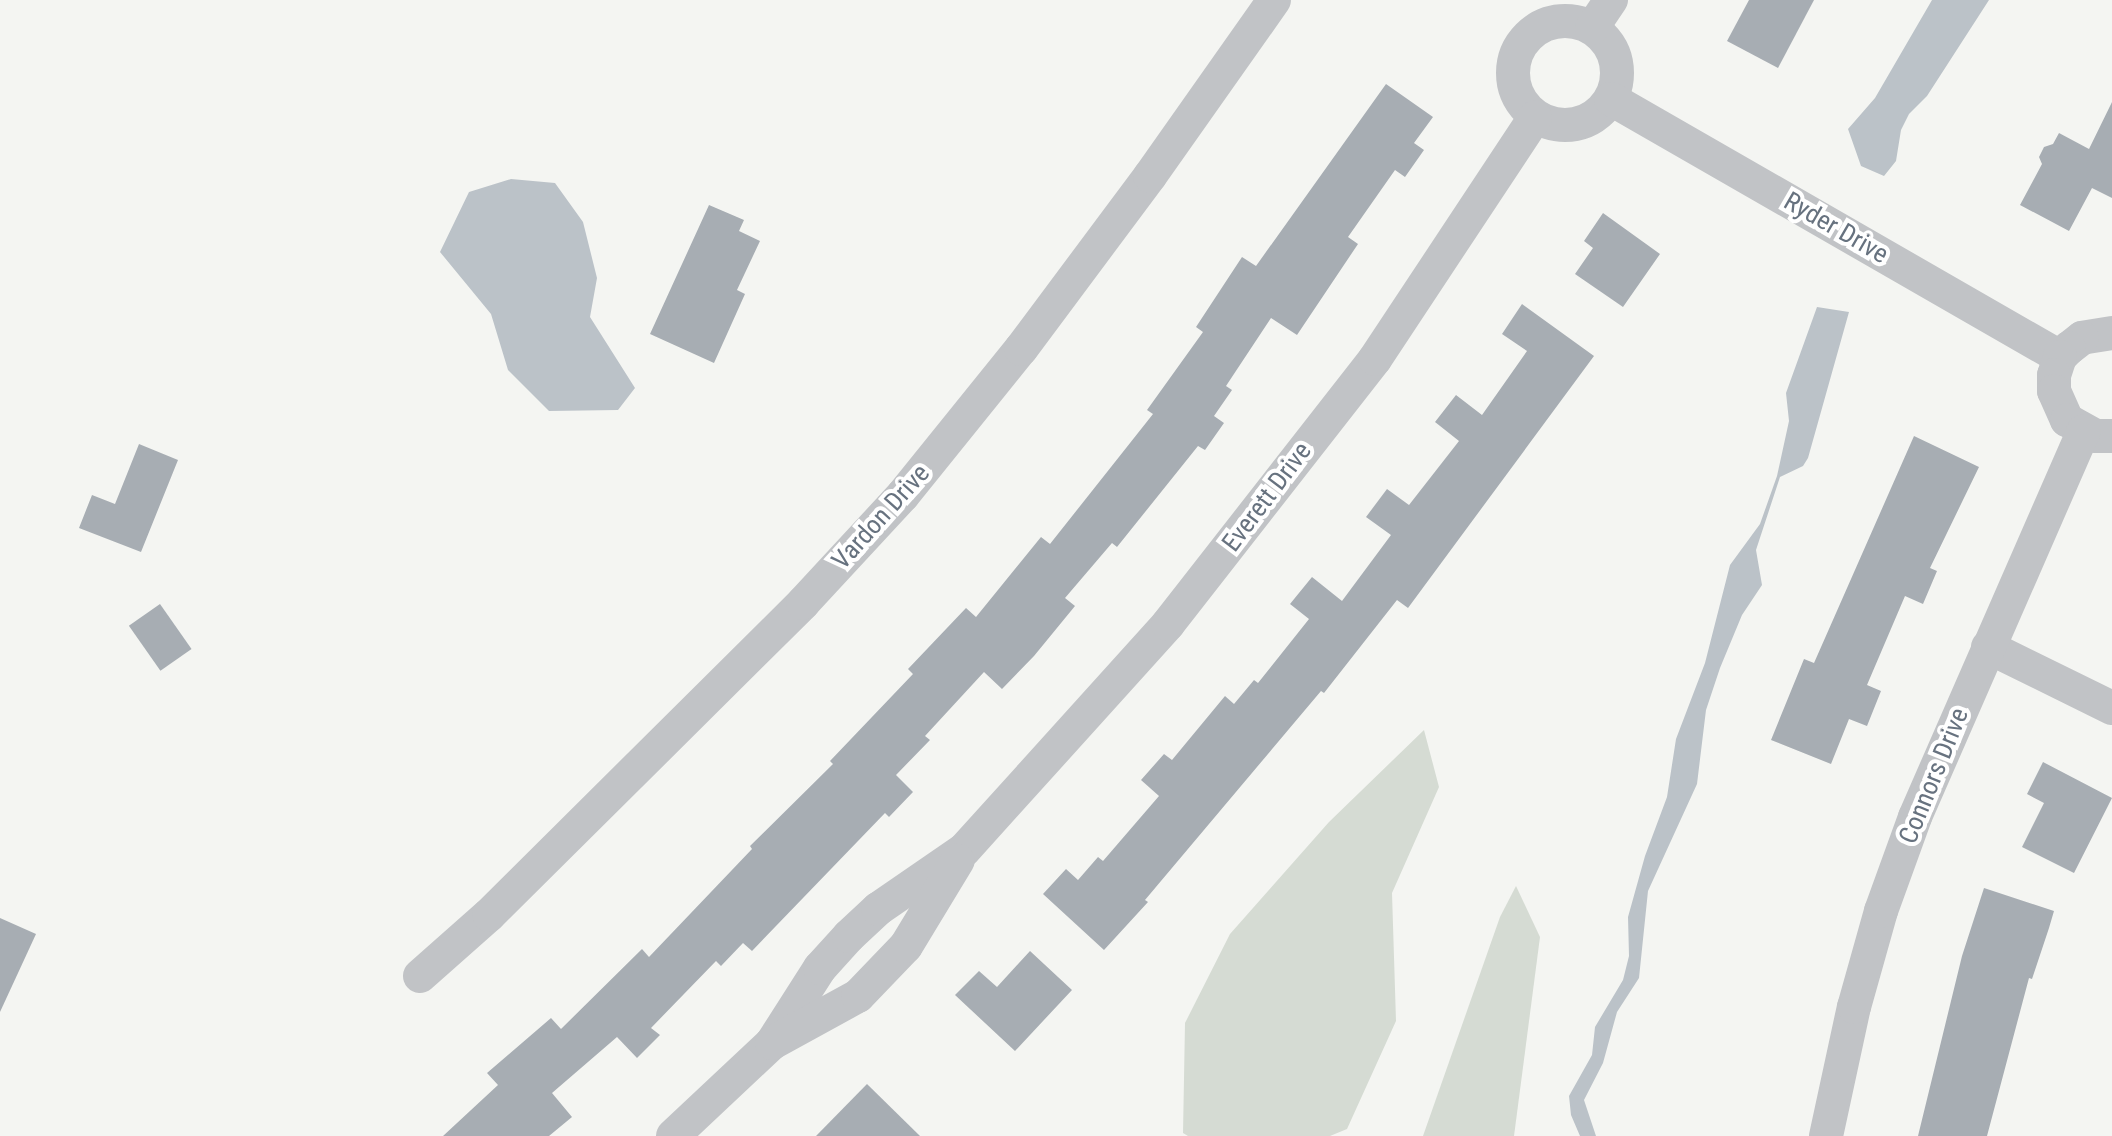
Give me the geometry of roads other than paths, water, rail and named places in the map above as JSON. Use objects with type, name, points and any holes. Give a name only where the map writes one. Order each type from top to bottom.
[{"type":"street","name":"Vardon Drive","points":[[420,976],[489,915],[792,614],[903,495],[1021,349],[1150,176],[1274,0]]},
{"type":"street","points":[[1592,28],[1611,0]]},
{"type":"street","points":[[1555,21],[1592,28],[1612,51],[1617,67],[1611,99],[1586,121],[1567,125],[1535,117],[1521,104],[1515,89],[1513,70],[1518,51],[1529,35],[1555,21]]},
{"type":"street","name":"Ryder Drive","points":[[1611,99],[2060,357]]},
{"type":"street","name":"Everett Drive","points":[[772,1043],[858,996],[906,946],[964,850],[1096,707],[1234,541],[1375,359],[1535,117]]},
{"type":"street","points":[[2098,434],[2067,420],[2054,391],[2060,357],[2082,338],[2112,333]]},
{"type":"street","name":"Connors Drive","points":[[1826,1136],[1854,1007],[1881,911],[1915,817],[1988,647],[2098,434]]},
{"type":"street","points":[[1988,647],[2112,708]]},
{"type":"street","name":"Everett Drive","points":[[680,1134],[772,1043],[820,968],[849,936],[878,909],[964,850]]}]
